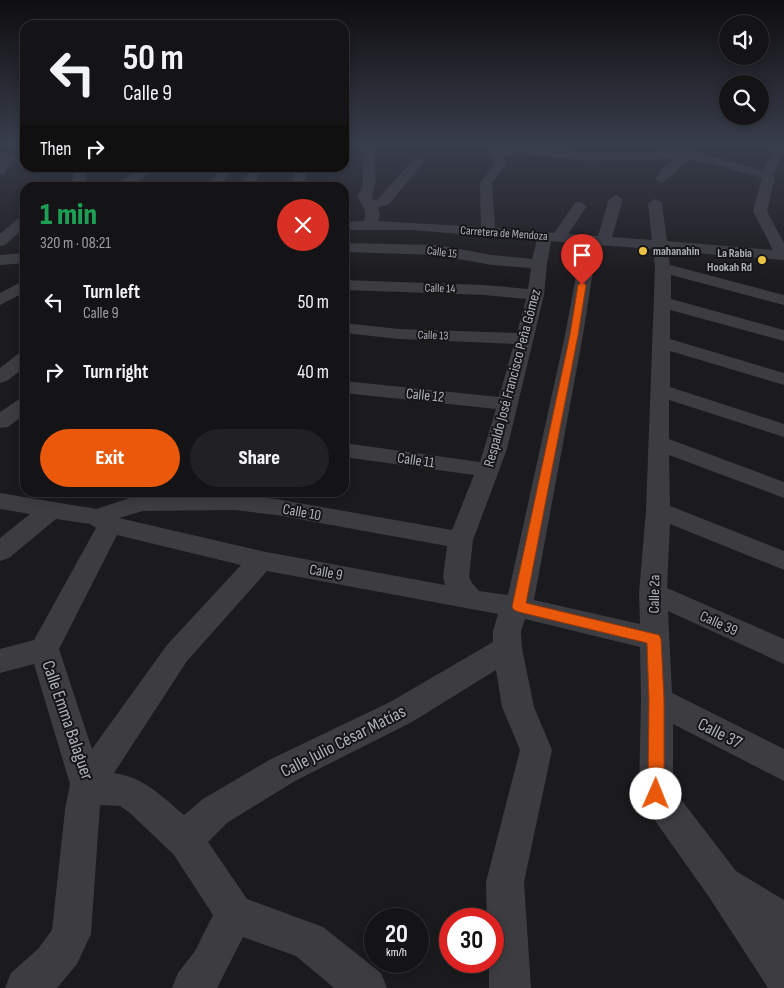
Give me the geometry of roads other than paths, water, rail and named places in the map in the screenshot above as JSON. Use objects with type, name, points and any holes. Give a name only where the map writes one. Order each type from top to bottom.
[{"type":"street","points":[[366,189],[365,196],[373,217],[369,225]]},
{"type":"street","points":[[370,205],[382,202],[394,189]]},
{"type":"street","points":[[486,189],[488,231]]},
{"type":"street","name":"Calle 2a","points":[[659,189],[662,257],[658,510],[653,593],[657,700],[656,794],[722,884],[784,976]]},
{"type":"street","points":[[766,189],[760,211],[784,255]]},
{"type":"street","points":[[510,988],[505,882],[536,750],[518,708],[507,648],[507,631],[512,614],[519,607],[574,335],[597,240],[616,199]]},
{"type":"street","points":[[552,237],[580,206]]},
{"type":"street","points":[[0,242],[20,224]]},
{"type":"street","name":"Carretera de Mendoza","points":[[349,226],[369,225],[488,231],[597,240],[662,257],[784,255]]},
{"type":"street","name":"Respaldo José Francisco Peña Gómez","points":[[470,600],[460,588],[456,577],[460,540],[496,449],[523,339],[536,295],[539,264],[552,237]]},
{"type":"street","name":"Calle 15","points":[[349,247],[436,250],[492,260],[539,264]]},
{"type":"street","points":[[662,257],[784,300]]},
{"type":"street","points":[[0,260],[20,258]]},
{"type":"street","name":"Calle 14","points":[[349,285],[484,290],[536,295]]},
{"type":"street","points":[[0,300],[20,288]]},
{"type":"street","points":[[661,302],[784,336]]},
{"type":"street","name":"Calle 13","points":[[349,329],[399,334],[523,339]]},
{"type":"street","points":[[660,342],[784,379]]},
{"type":"street","points":[[0,377],[20,362]]},
{"type":"street","name":"Calle 12","points":[[349,387],[507,404]]},
{"type":"street","points":[[660,390],[784,431]]},
{"type":"street","points":[[0,422],[20,408]]},
{"type":"street","points":[[658,444],[784,490]]},
{"type":"street","name":"Calle 11","points":[[349,451],[488,470]]},
{"type":"street","points":[[103,521],[145,498]]},
{"type":"street","name":"Calle 10","points":[[145,498],[234,502],[276,507],[460,540]]},
{"type":"street","name":"Calle 9","points":[[0,501],[57,504],[103,521],[261,560],[470,600],[519,607],[654,639]]},
{"type":"street","points":[[0,552],[57,504]]},
{"type":"street","points":[[658,510],[784,562]]},
{"type":"street","name":"Calle Emma Balaguer","points":[[103,521],[44,649],[87,784],[100,790],[114,789],[126,791],[142,801],[187,842],[234,914]]},
{"type":"street","points":[[26,988],[42,975],[56,959],[71,934],[82,810],[87,784],[178,653],[261,560]]},
{"type":"street","name":"Calle 39","points":[[653,593],[784,652]]},
{"type":"street","name":"Calle Julio César Matías","points":[[187,842],[199,824],[215,811],[283,770],[402,712],[507,648]]},
{"type":"street","points":[[0,661],[44,649]]},
{"type":"street","name":"Calle 37","points":[[657,700],[784,766]]},
{"type":"street","points":[[722,884],[784,922]]},
{"type":"street","points":[[193,988],[209,965],[234,914],[309,942],[366,988]]},
{"type":"place","name":"mahanahin","points":[[643,251]]},
{"type":"place","name":"La Rabia Hookah Rd","points":[[762,260]]}]
